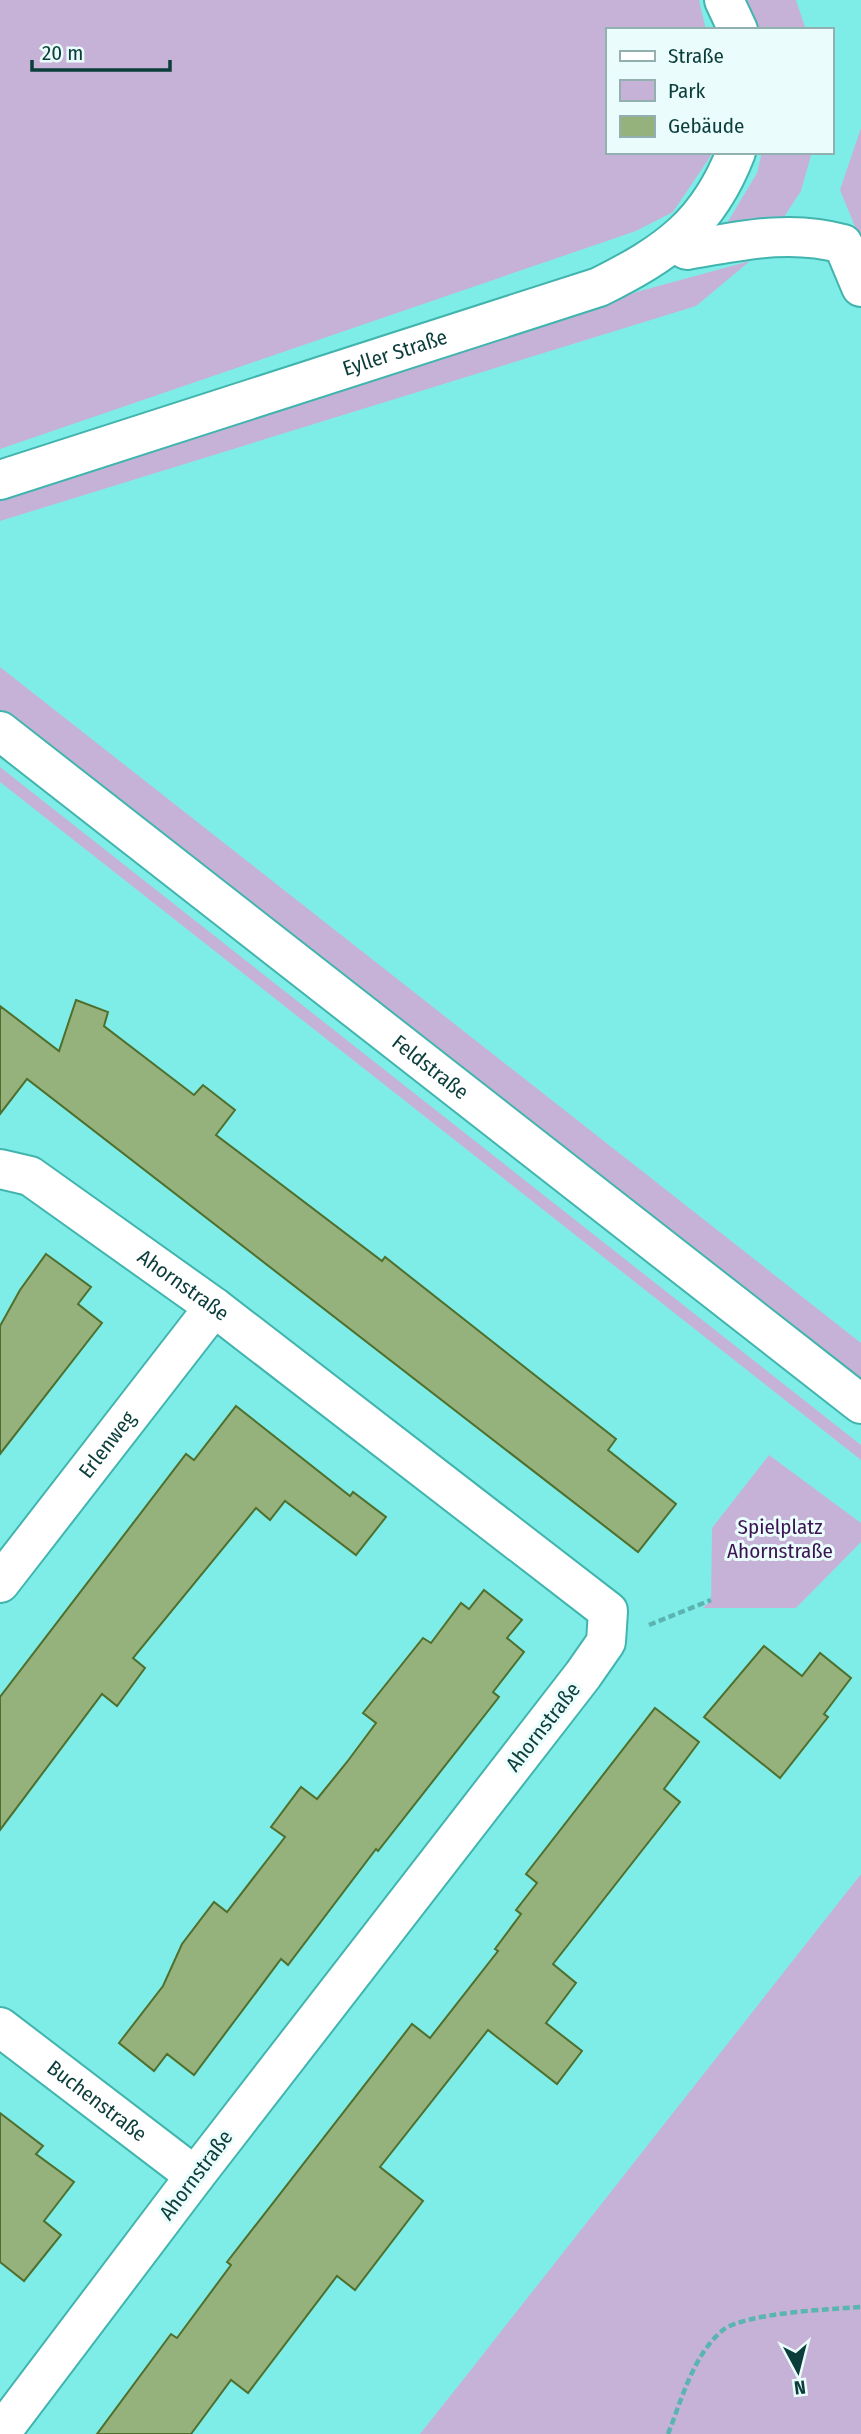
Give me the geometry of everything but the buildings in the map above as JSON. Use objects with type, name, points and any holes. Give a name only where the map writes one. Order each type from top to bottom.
[{"type":"street","points":[[724,0],[737,28]]},
{"type":"street","name":"Eyller Straße","points":[[0,480],[599,287],[632,271],[674,242],[701,218],[727,177],[735,154]]},
{"type":"street","points":[[674,242],[687,250],[770,236],[814,236],[843,244],[861,287]]},
{"type":"street","name":"Feldstraße","points":[[0,731],[861,1404]]},
{"type":"street","name":"Ahornstraße","points":[[0,1169],[30,1176],[215,1307],[608,1611],[606,1642],[583,1675],[195,2176],[0,2434]]},
{"type":"street","name":"Erlenweg","points":[[0,1583],[215,1307]]},
{"type":"street","name":"Buchenstraße","points":[[0,2027],[195,2176]]},
{"type":"path","points":[[606,1642],[711,1600]]},
{"type":"path","points":[[667,2434],[696,2364],[724,2329],[753,2319],[861,2307]]},
{"type":"green space","points":[[0,0],[699,0],[706,28],[606,28],[606,154],[711,154],[673,212],[636,231],[0,449]]},
{"type":"green space","points":[[746,0],[796,0],[805,28],[755,28]]},
{"type":"green space","points":[[861,128],[861,241],[840,190]]},
{"type":"green space","points":[[762,154],[811,154],[801,191],[778,226],[720,235],[757,173]]},
{"type":"green space","points":[[750,261],[696,306],[0,521],[0,501],[640,291]]},
{"type":"green space","points":[[0,667],[861,1343],[861,1393],[0,713]]},
{"type":"green space","points":[[0,767],[861,1445],[861,1460],[0,782]]},
{"type":"green space","name":"Spielplatz Ahornstraße","points":[[769,1455],[861,1523],[861,1542],[796,1608],[703,1608],[711,1600],[712,1528]]},
{"type":"green space","points":[[861,1874],[861,2434],[420,2434],[466,2376]]}]
